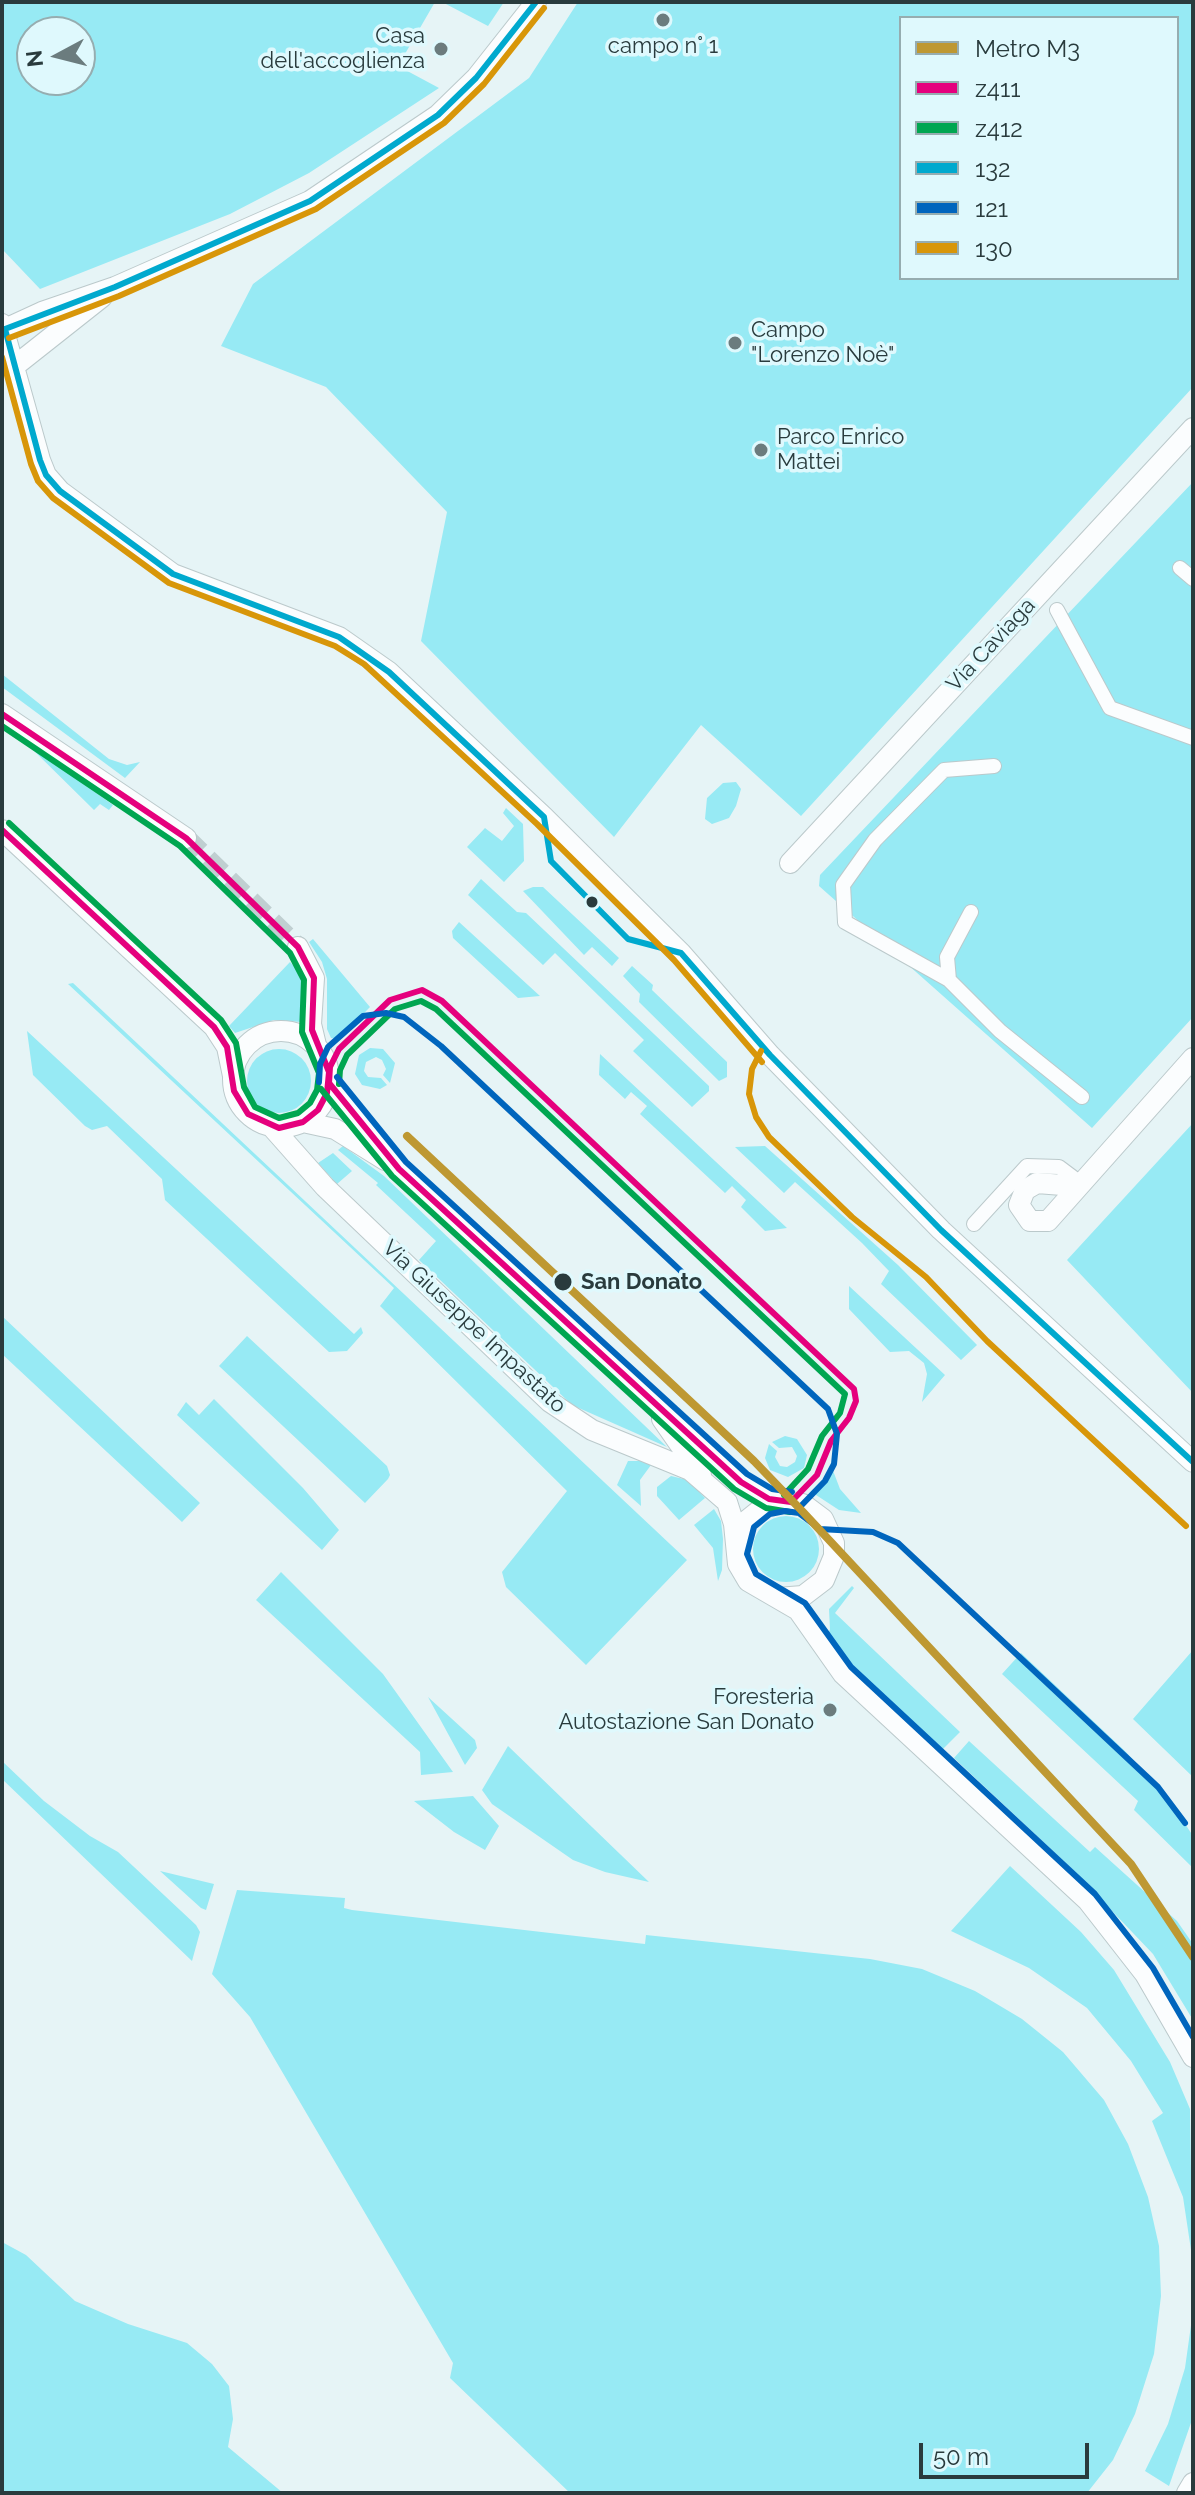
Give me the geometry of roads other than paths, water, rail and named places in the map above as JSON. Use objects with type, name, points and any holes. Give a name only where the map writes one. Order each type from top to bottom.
[{"type":"street","points":[[536,2],[468,87],[438,115],[310,201],[115,287],[3,327],[46,475],[60,491],[173,574],[339,637],[389,672],[544,817],[681,953],[770,1055],[941,1230],[1193,1462]]},
{"type":"street","points":[[16,365],[115,287]]},
{"type":"street","name":"Via Caviaga","points":[[790,863],[1193,428]]},
{"type":"street","points":[[1180,568],[1193,579]]},
{"type":"street","points":[[1057,610],[1110,708],[1193,738]]},
{"type":"street","points":[[2,714],[186,838]]},
{"type":"street","points":[[994,766],[944,770],[875,840],[843,885],[845,922],[949,980],[1000,1031],[1082,1097]]},
{"type":"street","points":[[2,830],[214,1027],[231,1057],[240,1105],[257,1121],[271,1126],[303,1122],[335,1129],[399,1169]]},
{"type":"street","points":[[949,980],[947,957],[971,912]]},
{"type":"street","points":[[298,947],[314,978],[311,1024],[316,1045],[326,1063],[329,1083],[318,1110],[303,1122]]},
{"type":"street","points":[[233,1076],[240,1053],[248,1043],[270,1032],[294,1033],[316,1045]]},
{"type":"street","points":[[974,1224],[1027,1166],[1059,1167],[1077,1184],[1193,1058]]},
{"type":"street","name":"Via Giuseppe Impastato","points":[[329,1083],[399,1169],[741,1482],[779,1502],[803,1504],[823,1519],[834,1543],[830,1569],[814,1589],[803,1596],[777,1598]]},
{"type":"street","name":"Via Giuseppe Impastato","points":[[271,1126],[325,1187],[550,1402],[592,1430],[683,1466],[727,1502],[738,1564],[748,1581],[798,1610],[828,1656],[852,1683],[1088,1901],[1145,1974],[1193,2057]]},
{"type":"street","name":"Via Giuseppe Impastato","points":[[643,1393],[708,1484]]},
{"type":"street","points":[[737,1546],[740,1533],[755,1512],[779,1502]]},
{"type":"street","points":[[1187,2493],[1193,2483]]},
{"type":"tunnel","points":[[186,838],[298,947]]},
{"type":"metro line","name":"M3","points":[[407,1136],[754,1461],[803,1512],[1131,1864],[1193,1957]]},
{"type":"place","name":"campo n° 1","points":[[663,20]]},
{"type":"place","name":"Casa dell'accoglienza","points":[[441,49]]},
{"type":"place","name":"Campo \"Lorenzo Noè\"","points":[[735,343]]},
{"type":"place","name":"Parco Enrico Mattei","points":[[761,450]]},
{"type":"place","name":"San Donato","points":[[563,1282]]},
{"type":"place","name":"Foresteria Autostazione San Donato","points":[[830,1710]]}]
